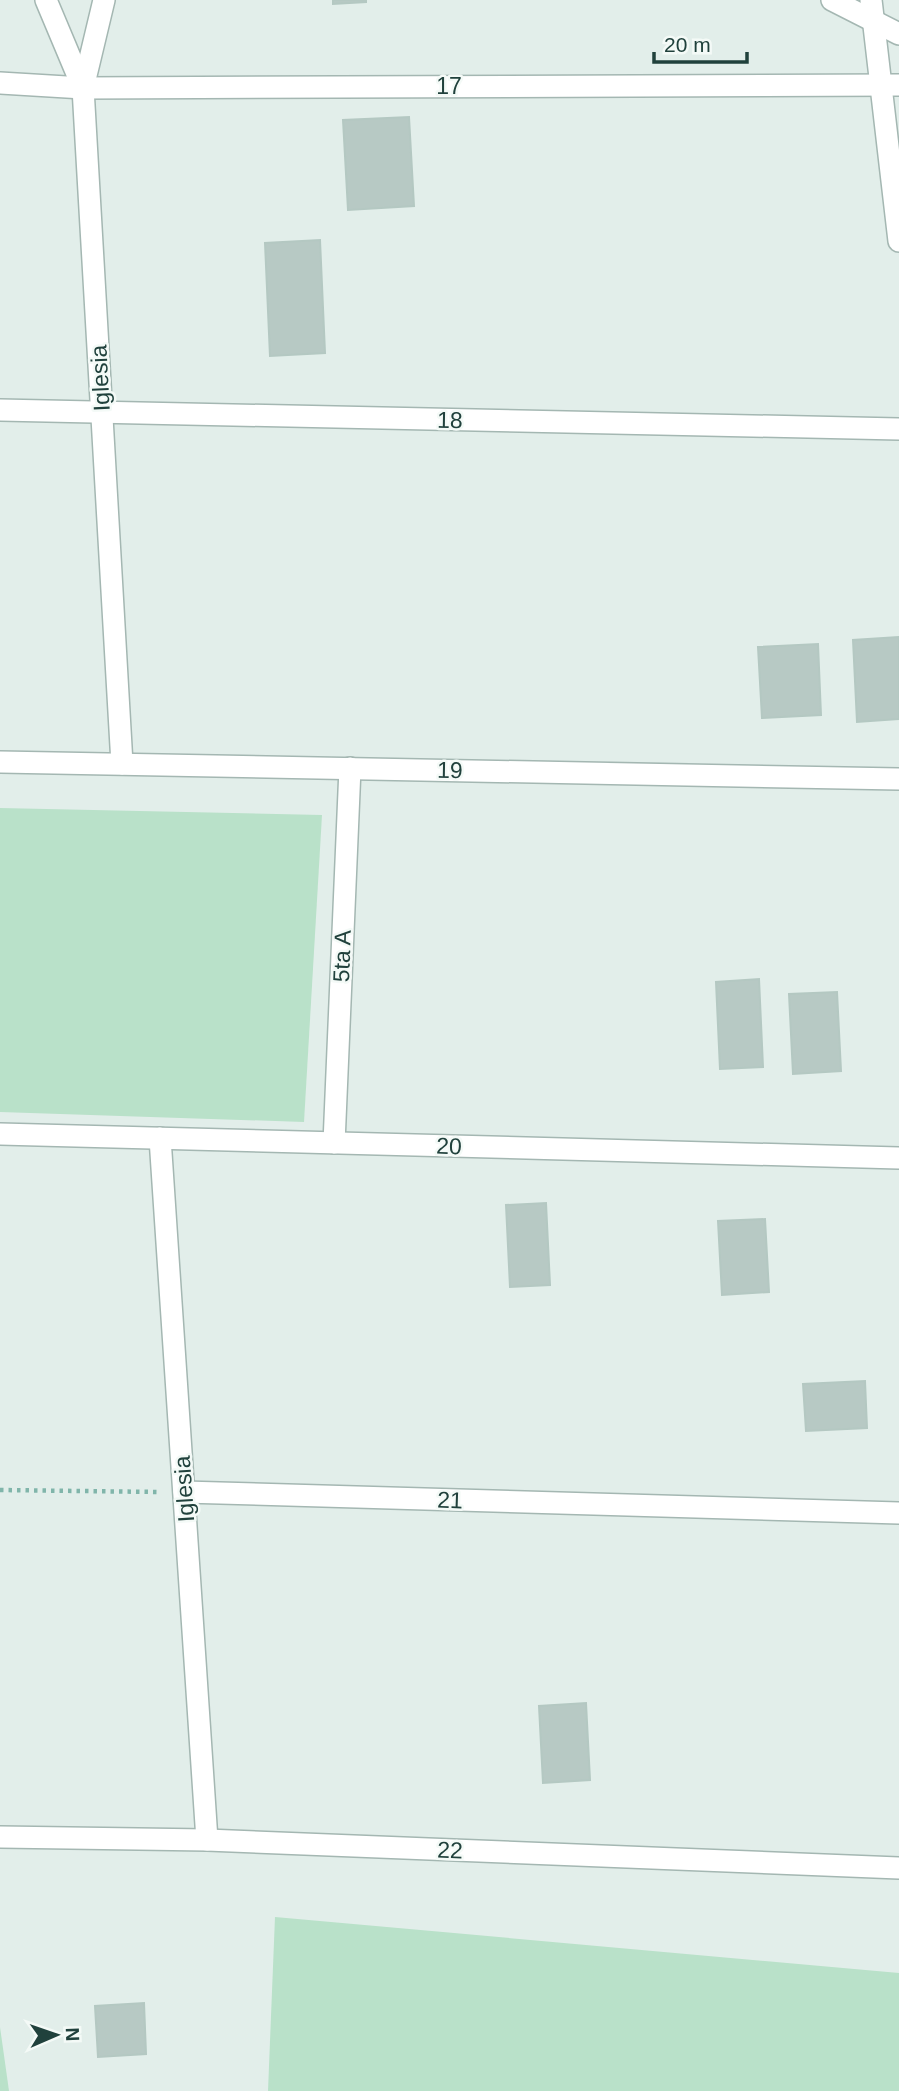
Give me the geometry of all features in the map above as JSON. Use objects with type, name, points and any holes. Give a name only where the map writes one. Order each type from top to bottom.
[{"type":"street","name":"Iglesia","points":[[46,0],[83,88],[122,764]]},
{"type":"street","points":[[83,88],[104,0]]},
{"type":"street","points":[[832,0],[872,10],[899,34]]},
{"type":"street","points":[[872,10],[890,84],[899,241]]},
{"type":"street","name":"17","points":[[0,83],[83,88],[890,84]]},
{"type":"street","name":"18","points":[[0,410],[899,429]]},
{"type":"street","name":"19","points":[[0,762],[899,779]]},
{"type":"street","name":"5ta A","points":[[334,1143],[349,768]]},
{"type":"street","name":"20","points":[[0,1133],[899,1158]]},
{"type":"street","name":"Iglesia","points":[[160,1138],[207,1840]]},
{"type":"street","name":"21","points":[[184,1492],[899,1513]]},
{"type":"street","name":"22","points":[[0,1837],[207,1840],[899,1868]]},
{"type":"path","points":[[0,1490],[184,1492]]},
{"type":"green space","points":[[0,808],[322,815],[304,1122],[0,1112]]},
{"type":"green space","points":[[275,1917],[899,1973],[899,2091],[268,2091]]},
{"type":"green space","points":[[0,2027],[9,2091],[0,2091]]},
{"type":"building","points":[[333,0],[366,0],[366,2],[333,4]]},
{"type":"building","points":[[409,117],[414,206],[348,210],[343,120]]},
{"type":"building","points":[[320,240],[325,353],[270,356],[265,243]]},
{"type":"building","points":[[899,637],[899,719],[857,722],[853,640]]},
{"type":"building","points":[[818,644],[821,715],[762,718],[758,647]]},
{"type":"building","points":[[759,979],[763,1067],[720,1069],[716,982]]},
{"type":"building","points":[[837,992],[841,1071],[793,1074],[789,994]]},
{"type":"building","points":[[546,1203],[550,1285],[510,1287],[506,1205]]},
{"type":"building","points":[[765,1219],[769,1292],[722,1295],[718,1221]]},
{"type":"building","points":[[865,1381],[867,1428],[806,1431],[803,1384]]},
{"type":"building","points":[[586,1703],[590,1780],[543,1783],[539,1706]]},
{"type":"building","points":[[144,2003],[146,2054],[98,2057],[95,2006]]}]
